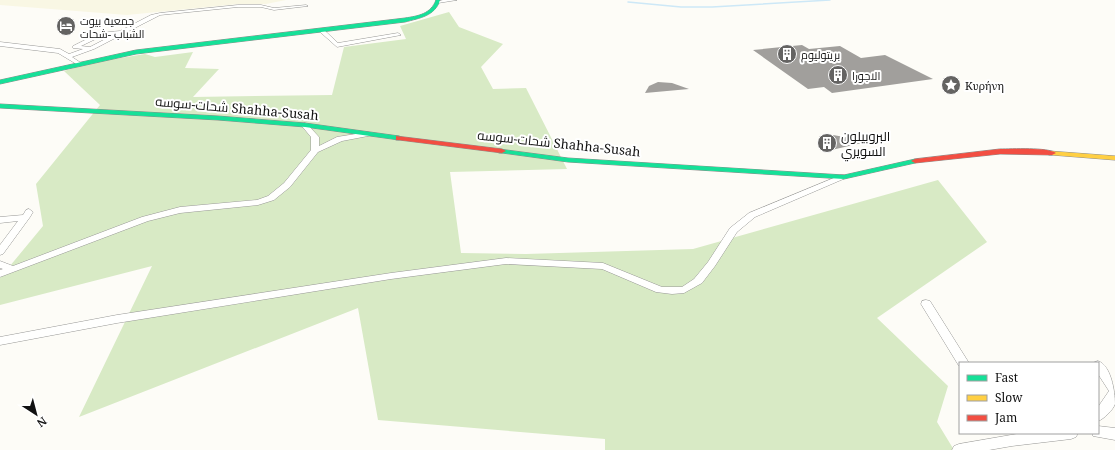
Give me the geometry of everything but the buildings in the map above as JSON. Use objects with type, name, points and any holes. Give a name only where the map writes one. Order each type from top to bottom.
[{"type":"main road","points":[[0,82],[78,63],[151,49],[321,30],[418,17],[432,11],[437,6],[438,1]]},
{"type":"main road","name":"شحات-سوسه Shahha-Susah","points":[[0,106],[211,117],[305,126],[568,160],[844,177],[910,162],[990,153],[1040,151],[1115,158]]},
{"type":"street","points":[[438,1],[455,0]]},
{"type":"street","points":[[69,56],[92,48],[154,16],[169,13],[238,6],[261,6],[274,9],[306,6]]},
{"type":"street","points":[[321,30],[337,45],[398,35]]},
{"type":"street","points":[[92,48],[76,47],[101,34],[122,33]]},
{"type":"street","points":[[0,44],[60,51],[78,63]]},
{"type":"street","points":[[305,126],[315,137],[315,150]]},
{"type":"street","points":[[0,274],[145,219],[180,210],[258,202],[271,198],[287,186],[315,150],[340,139],[368,134]]},
{"type":"street","points":[[0,341],[117,319],[391,276],[506,261],[603,266],[660,290],[684,290],[698,281],[712,264],[733,230],[752,215],[800,193],[844,177]]},
{"type":"street","points":[[0,220],[28,214],[0,252]]},
{"type":"street","points":[[0,264],[12,269]]},
{"type":"street","points":[[926,304],[962,362]]},
{"type":"street","points":[[1099,366],[1115,391],[1111,400],[1099,415]]},
{"type":"street","points":[[1099,432],[1115,434]]},
{"type":"street","points":[[959,450],[1009,437],[1056,434]]},
{"type":"shaded area","points":[[0,0],[286,0],[266,4],[238,4],[127,15],[0,5]]},
{"type":"green space","points":[[449,12],[459,27],[503,44],[481,67],[493,89],[526,88],[567,169],[450,172],[461,253],[526,254],[693,249],[938,180],[987,242],[877,318],[948,386],[937,422],[954,450],[605,450],[605,439],[378,420],[358,308],[79,417],[152,266],[0,305],[0,278],[43,226],[36,184],[100,105],[64,71],[90,63],[145,54],[155,57],[193,52],[185,68],[219,69],[193,97],[332,95],[344,47],[406,39],[400,26]]},
{"type":"waterway","points":[[628,2],[681,7],[712,7],[830,0]]},
{"type":"traffic: fast","points":[[0,82],[136,52],[405,20],[430,13],[438,0]]},
{"type":"traffic: fast","points":[[0,106],[218,118],[305,125],[399,138]]},
{"type":"traffic: fast","points":[[502,151],[568,160],[844,177],[915,161]]},
{"type":"traffic: slow","points":[[1052,153],[1115,158]]},
{"type":"traffic: jam","points":[[399,138],[502,151]]},
{"type":"traffic: jam","points":[[915,161],[1000,152],[1035,151],[1052,153]]},
{"type":"place","name":"جمعية بيوت الشباب -شحات","points":[[66,26]]},
{"type":"place","name":"بريتوليوم","points":[[787,54]]},
{"type":"place","name":"الاجورا","points":[[838,75]]},
{"type":"place","name":"Κυρήνη","points":[[951,85]]},
{"type":"place","name":"البروبيلون السويري","points":[[827,143]]}]
